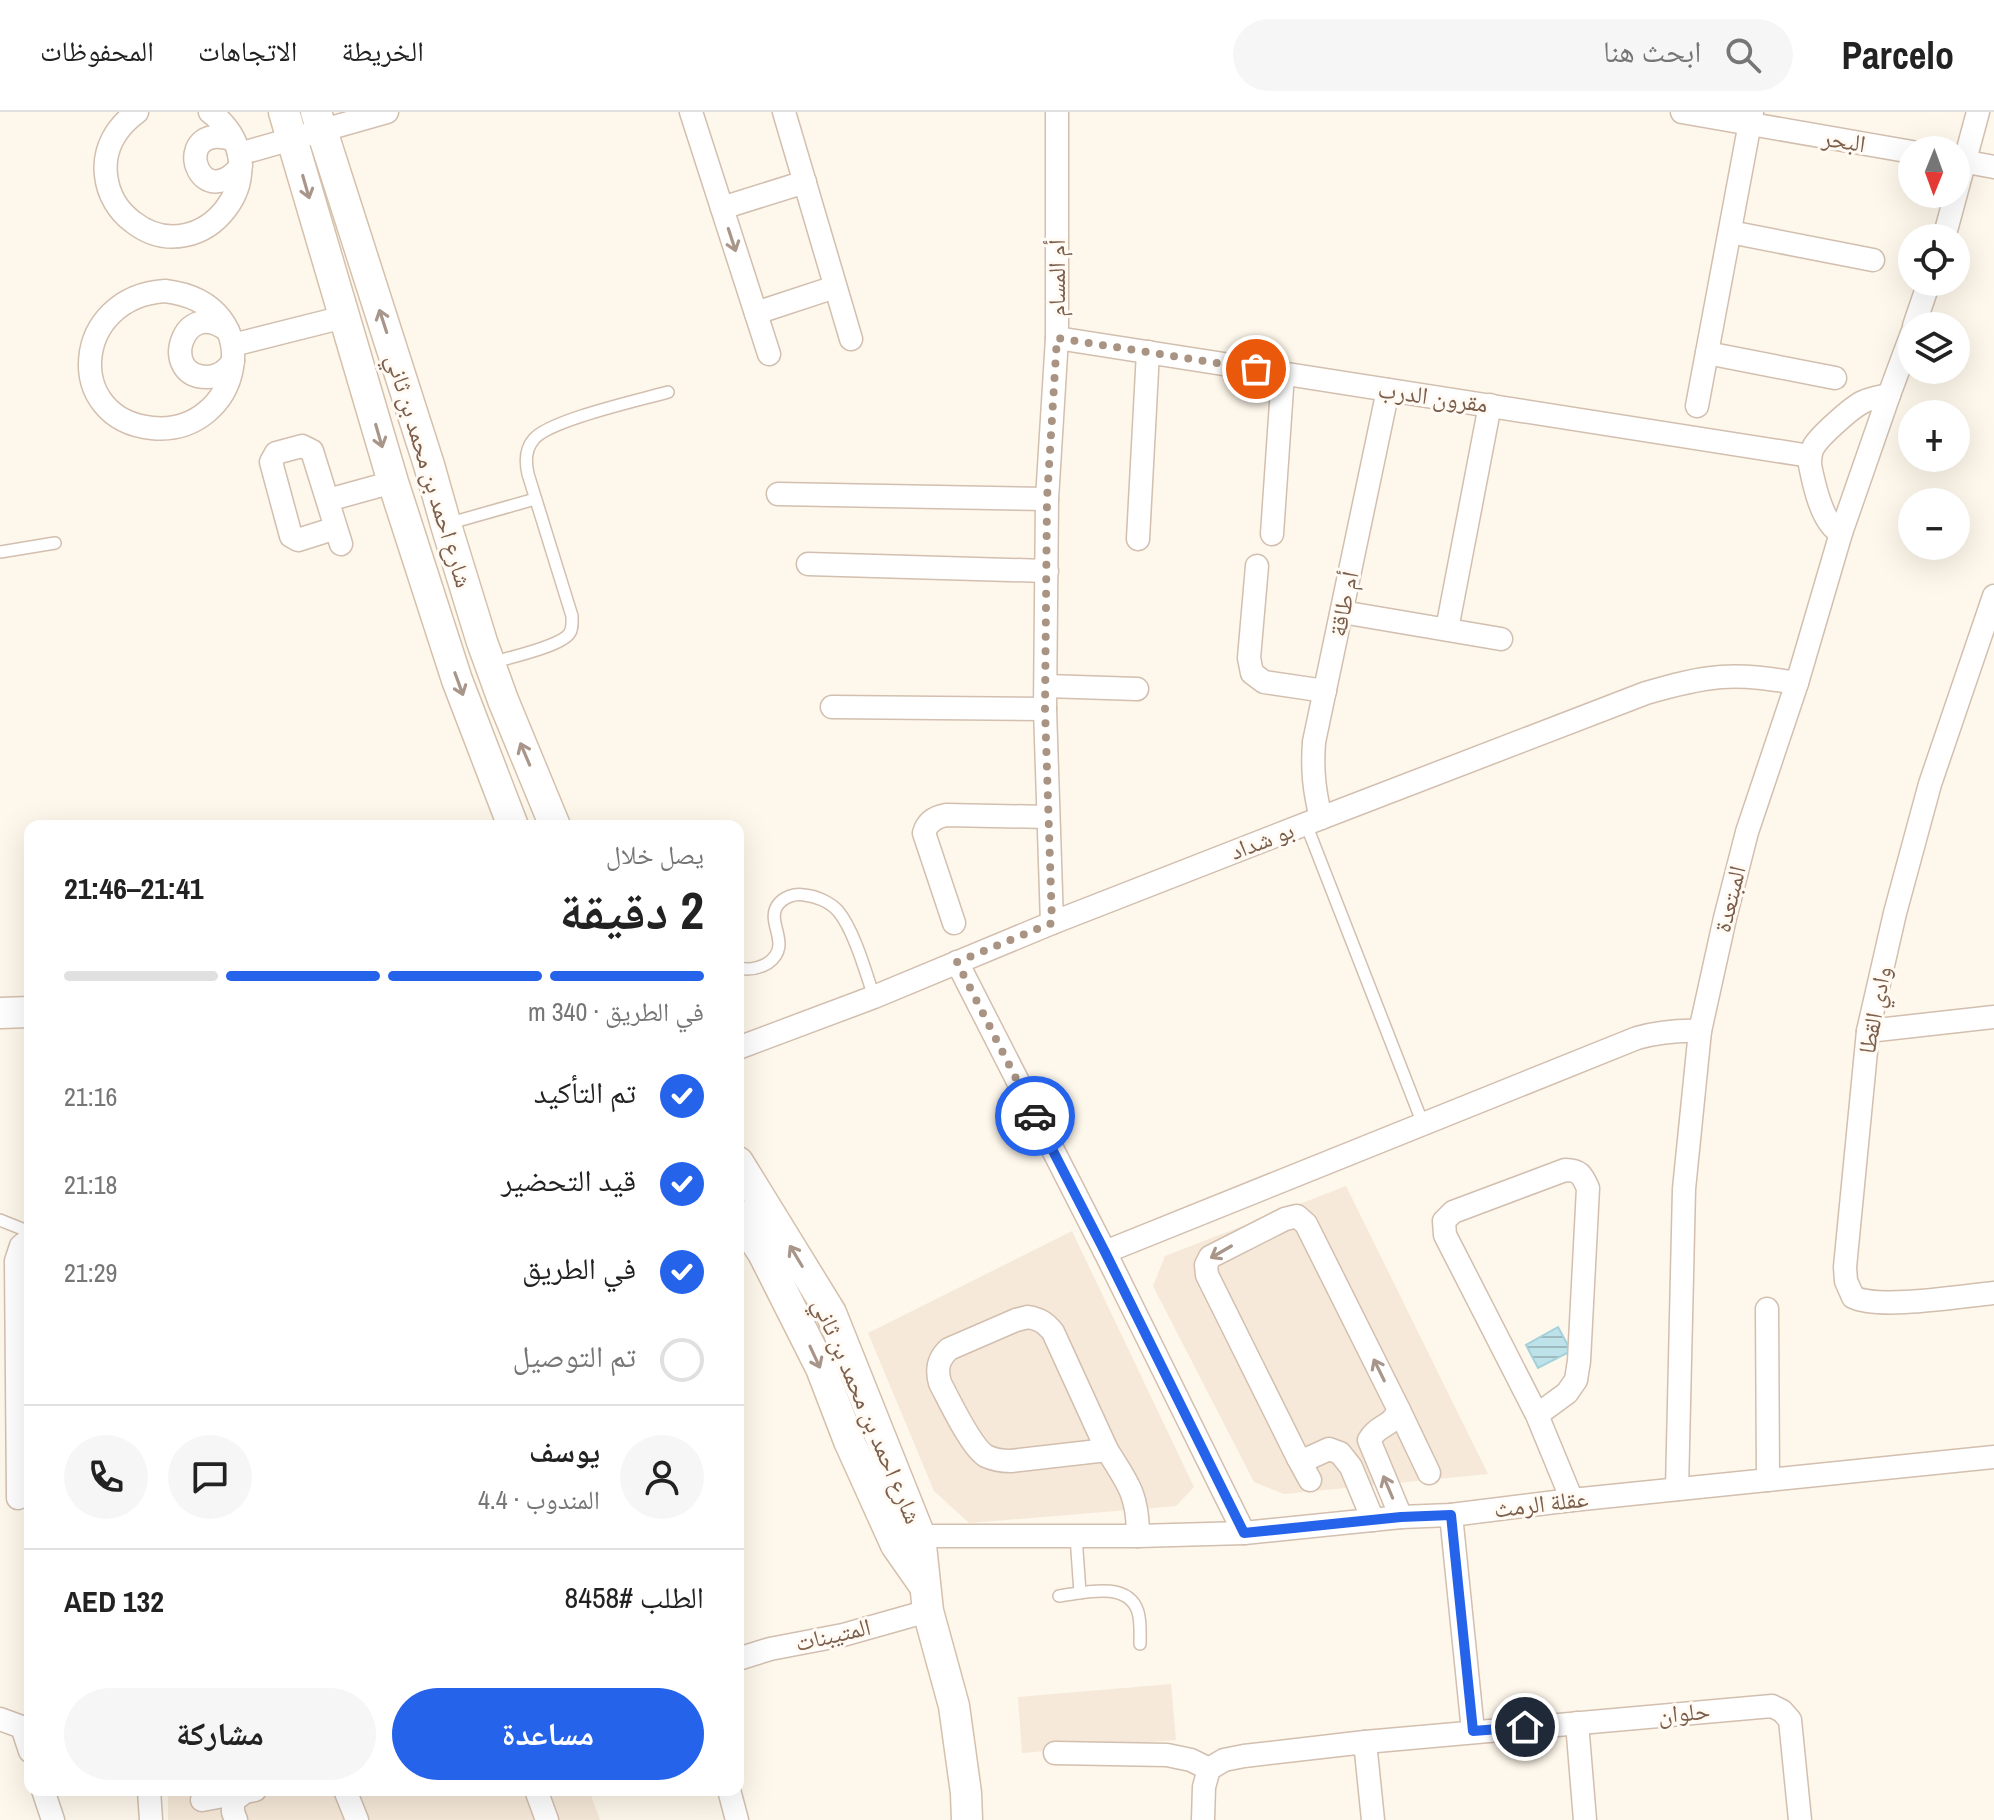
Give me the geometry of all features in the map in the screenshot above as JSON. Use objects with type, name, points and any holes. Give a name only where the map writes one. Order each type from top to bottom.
[{"type":"street","points":[[137,112],[116,133],[107,157],[106,171],[112,196],[137,226],[175,236],[189,234],[213,223],[237,192],[238,153],[220,120],[210,112]]},
{"type":"street","points":[[238,153],[288,125],[387,112]]},
{"type":"street","points":[[691,112],[769,354]]},
{"type":"street","points":[[784,112],[851,339]]},
{"type":"street","name":"أم المسام","points":[[1052,923],[1045,709],[1047,499],[1057,338],[1057,112]]},
{"type":"street","name":"البحر","points":[[1682,112],[1750,118],[1898,149]]},
{"type":"street","points":[[1970,136],[1978,112]]},
{"type":"street","points":[[1697,406],[1750,118]]},
{"type":"street","name":"شارع احمد بن محمد بن ثاني","points":[[319,120],[490,664],[553,820]]},
{"type":"street","name":"شارع احمد بن محمد بن ثاني","points":[[288,125],[393,482],[457,680],[511,820]]},
{"type":"street","points":[[1970,163],[1994,167]]},
{"type":"street","points":[[722,208],[805,182]]},
{"type":"street","points":[[1730,232],[1873,260]]},
{"type":"street","points":[[756,313],[835,287]]},
{"type":"street","points":[[149,292],[180,293],[209,305],[220,317],[231,346],[227,384],[214,405],[187,423],[155,429],[124,420],[110,412],[93,385],[90,355],[100,326],[121,304],[149,292]]},
{"type":"street","points":[[231,346],[344,317]]},
{"type":"street","name":"مقرون الدرب","points":[[1057,338],[1810,456]]},
{"type":"street","points":[[1138,539],[1148,352]]},
{"type":"street","points":[[1707,353],[1835,378]]},
{"type":"street","name":"المبتعدة","points":[[1677,1489],[1684,1189],[1700,1031],[1737,869],[1841,533],[1898,371]]},
{"type":"street","points":[[1272,534],[1283,374]]},
{"type":"street","name":"أم طاقة","points":[[1313,821],[1314,742],[1388,390]]},
{"type":"street","points":[[1841,533],[1835,531],[1826,519],[1812,474],[1812,448],[1857,405],[1889,395]]},
{"type":"street","points":[[1447,629],[1490,405]]},
{"type":"street","points":[[297,447],[308,447],[328,500],[338,536],[298,540],[291,536],[272,457],[297,447]]},
{"type":"street","points":[[328,500],[393,482]]},
{"type":"street","points":[[778,494],[1047,499]]},
{"type":"street","points":[[808,564],[1047,571]]},
{"type":"street","points":[[1257,566],[1249,658],[1252,673],[1264,682],[1325,691]]},
{"type":"street","name":"وادي القطا","points":[[1994,596],[1930,784],[1895,913],[1868,1031],[1845,1254],[1846,1281],[1853,1297],[1860,1300],[1879,1302],[1994,1293]]},
{"type":"street","points":[[1342,612],[1501,639]]},
{"type":"street","name":"بو شداد","points":[[744,1046],[1646,693],[1721,677],[1797,683]]},
{"type":"street","points":[[1046,686],[1137,689]]},
{"type":"street","points":[[832,707],[1045,709]]},
{"type":"street","points":[[954,923],[924,833],[926,826],[938,816],[946,815],[1048,817]]},
{"type":"street","points":[[957,962],[1244,1533]]},
{"type":"street","points":[[0,1013],[24,1012]]},
{"type":"street","points":[[1868,1031],[1994,1017]]},
{"type":"street","points":[[1105,1252],[1637,1038],[1679,1030],[1700,1031]]},
{"type":"street","points":[[1537,1415],[1567,1393],[1576,1380],[1579,1361],[1588,1188],[1583,1176],[1575,1170],[1565,1170],[1453,1212],[1444,1221],[1445,1235],[1537,1415],[1572,1500]]},
{"type":"street","name":"شارع احمد بن محمد بن ثاني","points":[[744,1172],[831,1313],[927,1599],[954,1706],[967,1820]]},
{"type":"street","points":[[1310,1480],[1207,1275],[1206,1265],[1210,1257],[1285,1219],[1297,1216],[1306,1224],[1429,1473]]},
{"type":"street","name":"شارع احمد بن محمد بن ثاني","points":[[744,1224],[763,1253],[815,1356],[849,1441],[908,1540]]},
{"type":"street","points":[[16,1498],[16,1261],[24,1244]]},
{"type":"street","points":[[1767,1309],[1768,1480]]},
{"type":"street","points":[[1107,1450],[1011,1461],[982,1454],[940,1383],[938,1366],[941,1356],[949,1349],[1016,1320],[1028,1317],[1046,1323],[1053,1332],[1107,1450],[1134,1496],[1138,1536]]},
{"type":"street","points":[[1399,1410],[1394,1420],[1375,1430],[1369,1440],[1401,1517]]},
{"type":"street","points":[[1298,1458],[1307,1459],[1329,1449],[1340,1453],[1351,1467],[1373,1520]]},
{"type":"street","name":"عقلة الرمث","points":[[908,1540],[1244,1533],[1451,1515],[1994,1457]]},
{"type":"street","points":[[1451,1515],[1473,1731]]},
{"type":"street","name":"المتيبنات","points":[[744,1657],[843,1635],[927,1599]]},
{"type":"street","name":"حلوان","points":[[1209,1769],[1224,1760],[1244,1756],[1365,1742],[1772,1706],[1790,1720],[1800,1820]]},
{"type":"street","points":[[0,1719],[24,1727]]},
{"type":"street","points":[[1577,1723],[1585,1820]]},
{"type":"street","points":[[1365,1742],[1373,1820]]},
{"type":"street","points":[[1055,1753],[1167,1755],[1191,1760],[1209,1769],[1204,1787],[1203,1820]]},
{"type":"street","points":[[45,1796],[53,1820]]},
{"type":"street","points":[[149,1796],[151,1820]]},
{"type":"street","points":[[202,1800],[223,1796]]},
{"type":"street","points":[[236,1820],[233,1801],[242,1796]]},
{"type":"street","points":[[347,1796],[357,1820]]},
{"type":"street","points":[[538,1796],[547,1820]]},
{"type":"street","points":[[731,1796],[737,1820]]},
{"type":"lane","points":[[490,664],[553,644],[571,630],[572,616],[528,474],[528,447],[539,434],[560,423],[668,392]]},
{"type":"lane","points":[[446,525],[535,499]]},
{"type":"lane","points":[[0,552],[55,543]]},
{"type":"lane","points":[[1313,821],[1423,1124]]},
{"type":"lane","points":[[744,968],[764,966],[777,954],[780,943],[775,919],[777,905],[790,896],[807,895],[820,899],[838,912],[866,971],[874,997]]},
{"type":"lane","points":[[0,1220],[24,1230]]},
{"type":"lane","points":[[1076,1535],[1080,1593]]},
{"type":"lane","points":[[1059,1596],[1119,1592],[1131,1599],[1138,1611],[1140,1644]]},
{"type":"shaded area","points":[[1346,1186],[1488,1474],[1284,1494],[1254,1482],[1153,1286],[1165,1256]]},
{"type":"shaded area","points":[[1072,1231],[1194,1487],[1176,1506],[969,1523],[934,1491],[868,1333]]},
{"type":"shaded area","points":[[1171,1684],[1176,1740],[1022,1753],[1018,1697]]},
{"type":"shaded area","points":[[168,1796],[591,1796],[600,1820],[168,1820]]},
{"type":"water","points":[[1558,1327],[1571,1351],[1538,1368],[1526,1345]]},
{"type":"way so far","points":[[1035,1116],[957,962],[1052,923],[1045,709],[1047,499],[1057,338],[1256,369]]},
{"type":"route","points":[[1035,1116],[1244,1533],[1451,1515],[1473,1731],[1525,1727]]}]
